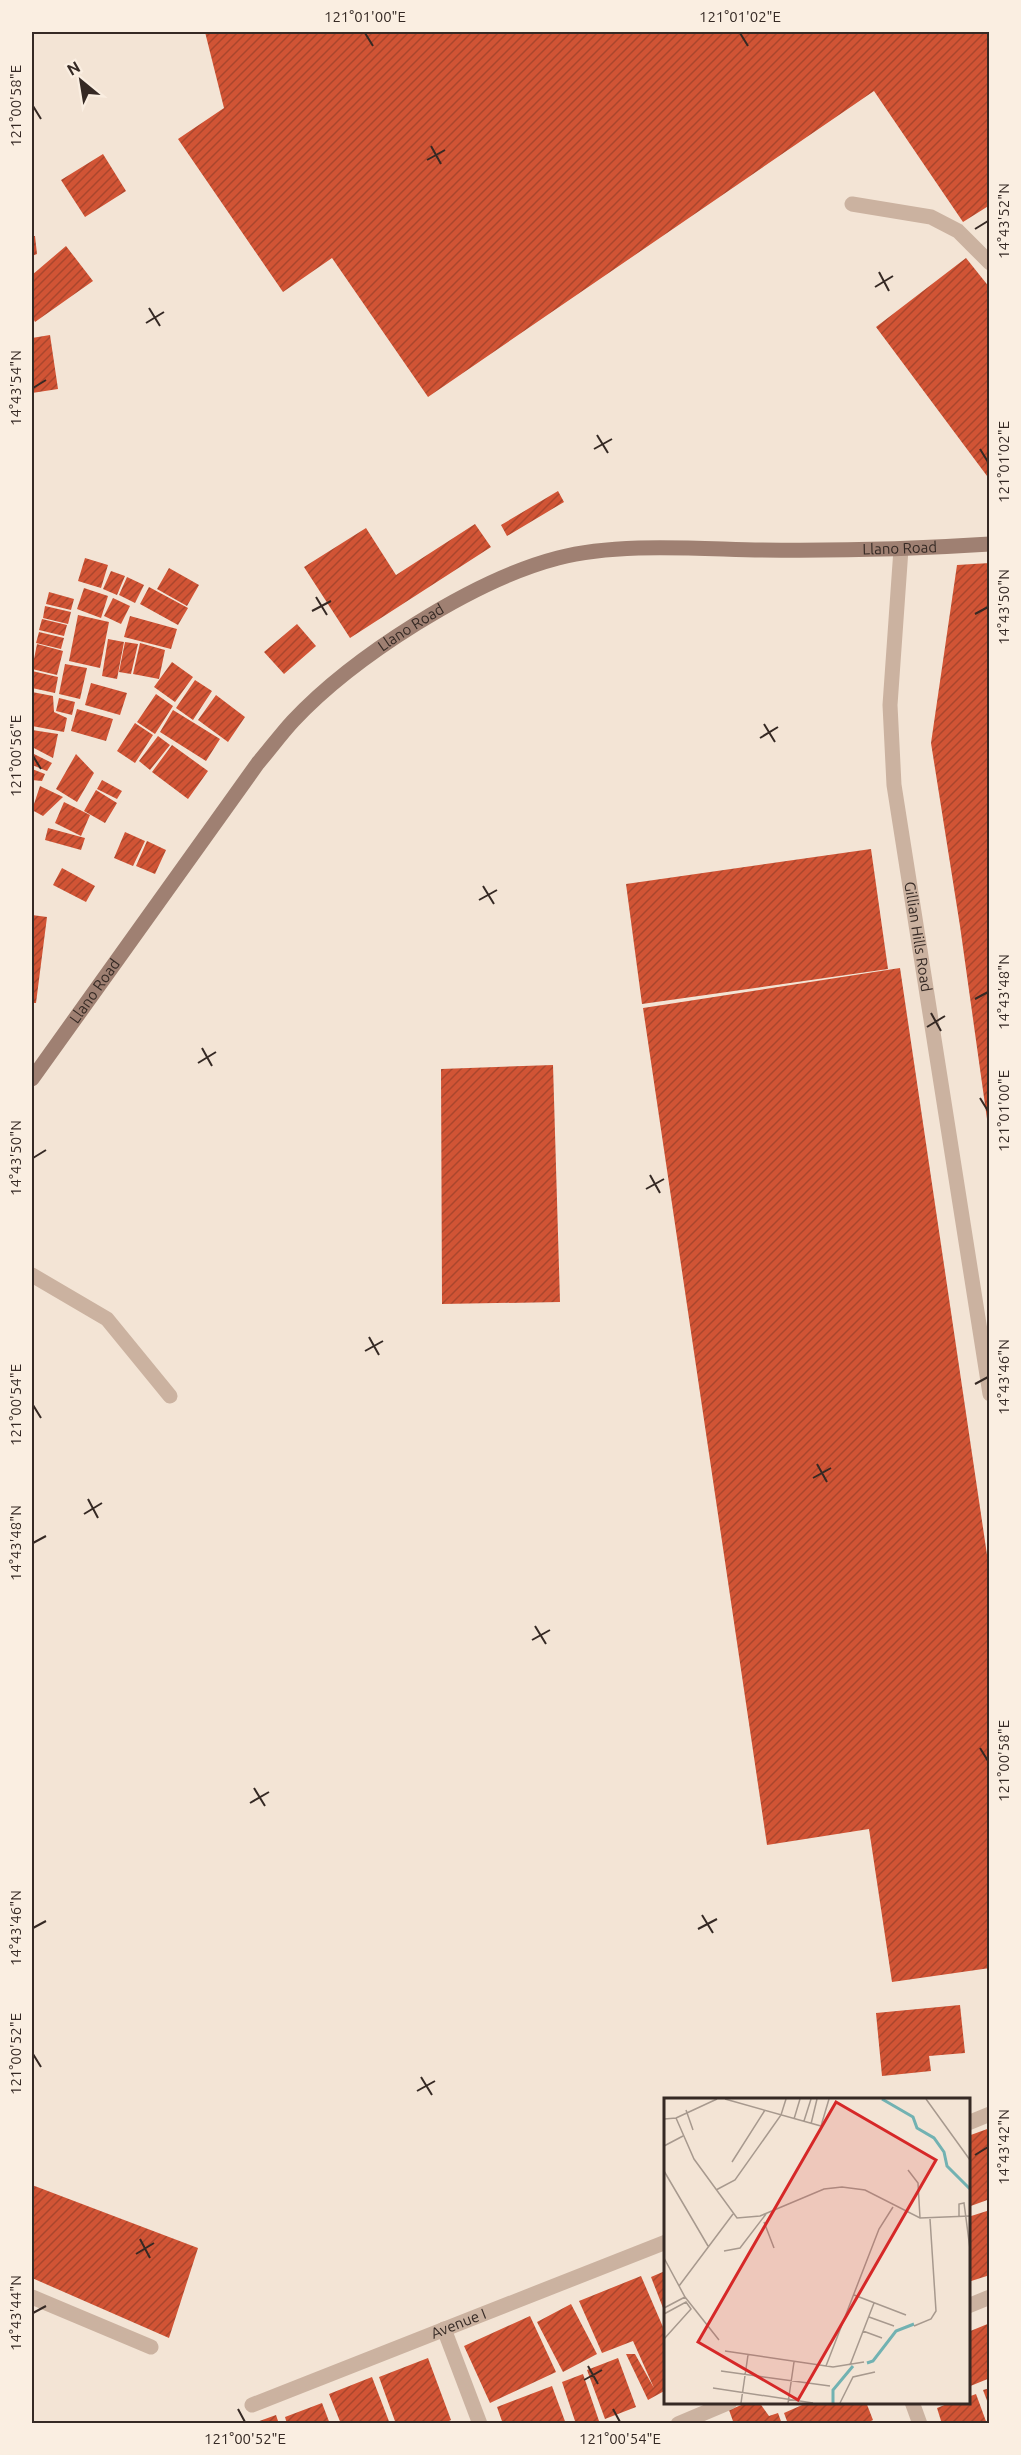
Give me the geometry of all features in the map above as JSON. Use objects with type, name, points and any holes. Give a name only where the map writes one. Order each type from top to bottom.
[{"type":"main road","name":"Llano Road","points":[[32,1079],[258,763],[294,721],[332,685],[370,655],[464,597],[513,574],[569,556],[609,551],[662,549],[842,551],[990,544]]},
{"type":"street","points":[[852,204],[931,217],[958,231],[990,263]]},
{"type":"street","name":"Gillian Hills Road","points":[[901,549],[890,705],[894,785],[990,1394]]},
{"type":"street","points":[[32,1275],[107,1319],[170,1396]]},
{"type":"street","points":[[970,2122],[990,2114]]},
{"type":"street","name":"Avenue I","points":[[252,2405],[664,2243]]},
{"type":"street","points":[[32,2297],[151,2347]]},
{"type":"street","points":[[970,2306],[990,2297]]},
{"type":"street","points":[[444,2329],[480,2424]]},
{"type":"street","points":[[678,2424],[728,2404]]},
{"type":"street","points":[[912,2404],[920,2424]]},
{"type":"building","points":[[205,32],[990,32],[990,205],[963,222],[874,91],[428,397],[332,258],[283,292],[178,139],[224,108]]},
{"type":"building","points":[[103,154],[126,191],[85,217],[61,180]]},
{"type":"building","points":[[32,236],[35,236],[37,254],[32,256]]},
{"type":"building","points":[[66,246],[93,281],[35,322],[32,316],[32,275]]},
{"type":"building","points":[[966,258],[990,288],[990,480],[876,327]]},
{"type":"building","points":[[50,335],[58,389],[32,393],[32,338]]},
{"type":"building","points":[[558,491],[564,502],[507,536],[501,525]]},
{"type":"building","points":[[475,524],[491,547],[350,638],[304,567],[366,528],[396,575]]},
{"type":"building","points":[[85,558],[108,565],[101,588],[78,581]]},
{"type":"building","points":[[990,563],[990,1126],[988,1126],[931,743],[957,565]]},
{"type":"building","points":[[169,568],[199,585],[187,606],[157,589]]},
{"type":"building","points":[[111,571],[125,576],[117,595],[103,589]]},
{"type":"building","points":[[127,577],[144,585],[135,603],[119,595]]},
{"type":"building","points":[[149,587],[188,608],[178,625],[140,604]]},
{"type":"building","points":[[84,588],[108,596],[101,618],[77,609]]},
{"type":"building","points":[[49,592],[74,599],[71,610],[46,604]]},
{"type":"building","points":[[113,598],[130,606],[121,624],[104,616]]},
{"type":"building","points":[[45,606],[71,612],[68,624],[43,618]]},
{"type":"building","points":[[78,615],[109,622],[100,668],[69,661]]},
{"type":"building","points":[[130,616],[177,629],[171,649],[124,637]]},
{"type":"building","points":[[42,619],[67,625],[64,636],[39,630]]},
{"type":"building","points":[[297,624],[316,646],[284,674],[264,652]]},
{"type":"building","points":[[39,632],[64,638],[61,649],[36,643]]},
{"type":"building","points":[[108,639],[124,642],[117,679],[102,676]]},
{"type":"building","points":[[125,642],[138,644],[131,674],[119,672]]},
{"type":"building","points":[[140,643],[165,650],[159,679],[133,674]]},
{"type":"building","points":[[37,644],[63,651],[57,675],[32,669]]},
{"type":"building","points":[[172,662],[193,677],[175,702],[154,687]]},
{"type":"building","points":[[65,664],[87,668],[80,699],[59,694]]},
{"type":"building","points":[[32,671],[58,677],[55,693],[32,688]]},
{"type":"building","points":[[195,680],[212,691],[193,720],[176,708]]},
{"type":"building","points":[[91,683],[127,693],[120,715],[85,705]]},
{"type":"building","points":[[32,692],[53,696],[54,712],[67,718],[64,732],[32,726]]},
{"type":"building","points":[[156,694],[173,706],[155,734],[137,722]]},
{"type":"building","points":[[216,695],[245,717],[228,742],[198,720]]},
{"type":"building","points":[[59,698],[75,702],[72,715],[56,711]]},
{"type":"building","points":[[77,709],[113,719],[106,741],[71,731]]},
{"type":"building","points":[[173,710],[220,739],[206,761],[160,732]]},
{"type":"building","points":[[135,723],[153,735],[135,763],[117,751]]},
{"type":"building","points":[[32,730],[58,734],[53,758],[32,747]]},
{"type":"building","points":[[158,736],[170,745],[150,770],[139,761]]},
{"type":"building","points":[[172,745],[208,771],[188,799],[152,772]]},
{"type":"building","points":[[32,753],[52,763],[47,771],[32,765]]},
{"type":"building","points":[[76,754],[94,773],[77,802],[56,789]]},
{"type":"building","points":[[32,769],[45,774],[42,781],[32,780]]},
{"type":"building","points":[[102,780],[122,791],[117,799],[97,789]]},
{"type":"building","points":[[40,786],[63,797],[43,816],[32,810]]},
{"type":"building","points":[[96,790],[117,803],[105,823],[84,811]]},
{"type":"building","points":[[64,802],[90,815],[81,836],[55,823]]},
{"type":"building","points":[[48,828],[85,838],[81,850],[45,840]]},
{"type":"building","points":[[125,832],[145,841],[133,866],[114,858]]},
{"type":"building","points":[[147,841],[166,850],[155,874],[136,866]]},
{"type":"building","points":[[871,849],[888,969],[642,1004],[626,884]]},
{"type":"building","points":[[62,868],[95,886],[86,902],[53,885]]},
{"type":"building","points":[[32,915],[47,917],[36,1003],[32,1003]]},
{"type":"building","points":[[900,968],[990,1575],[990,1968],[892,1982],[869,1829],[767,1845],[643,1008]]},
{"type":"building","points":[[553,1065],[560,1302],[442,1304],[441,1069]]},
{"type":"building","points":[[960,2005],[965,2053],[929,2056],[931,2071],[882,2076],[876,2013]]},
{"type":"building","points":[[990,2128],[990,2199],[970,2206],[970,2135]]},
{"type":"building","points":[[32,2185],[198,2248],[169,2338],[32,2278]]},
{"type":"building","points":[[990,2210],[990,2275],[970,2281],[970,2216]]},
{"type":"building","points":[[664,2271],[664,2310],[651,2277]]},
{"type":"building","points":[[641,2276],[664,2327],[664,2391],[648,2400],[626,2354],[635,2354],[654,2388],[633,2341],[602,2353],[579,2301]]},
{"type":"building","points":[[571,2304],[597,2354],[563,2372],[537,2322]]},
{"type":"building","points":[[530,2316],[556,2372],[490,2403],[464,2346]]},
{"type":"building","points":[[990,2323],[990,2378],[970,2386],[970,2331]]},
{"type":"building","points":[[428,2358],[451,2420],[442,2424],[396,2424],[379,2377]]},
{"type":"building","points":[[618,2358],[636,2407],[605,2419],[587,2370]]},
{"type":"building","points":[[583,2374],[599,2421],[592,2424],[576,2424],[562,2382]]},
{"type":"building","points":[[372,2377],[390,2424],[341,2424],[329,2394]]},
{"type":"building","points":[[552,2386],[566,2424],[503,2424],[497,2407]]},
{"type":"building","points":[[990,2388],[990,2406],[989,2406],[983,2390]]},
{"type":"building","points":[[976,2394],[987,2424],[942,2424],[937,2408],[947,2404],[970,2404],[970,2396]]},
{"type":"building","points":[[322,2403],[330,2424],[287,2424],[285,2417]]},
{"type":"building","points":[[744,2404],[760,2404],[769,2416],[778,2413],[782,2424],[734,2424],[729,2410]]},
{"type":"building","points":[[804,2404],[867,2404],[873,2420],[865,2424],[788,2424],[784,2413]]},
{"type":"building","points":[[276,2415],[279,2424],[254,2424],[254,2423]]}]
